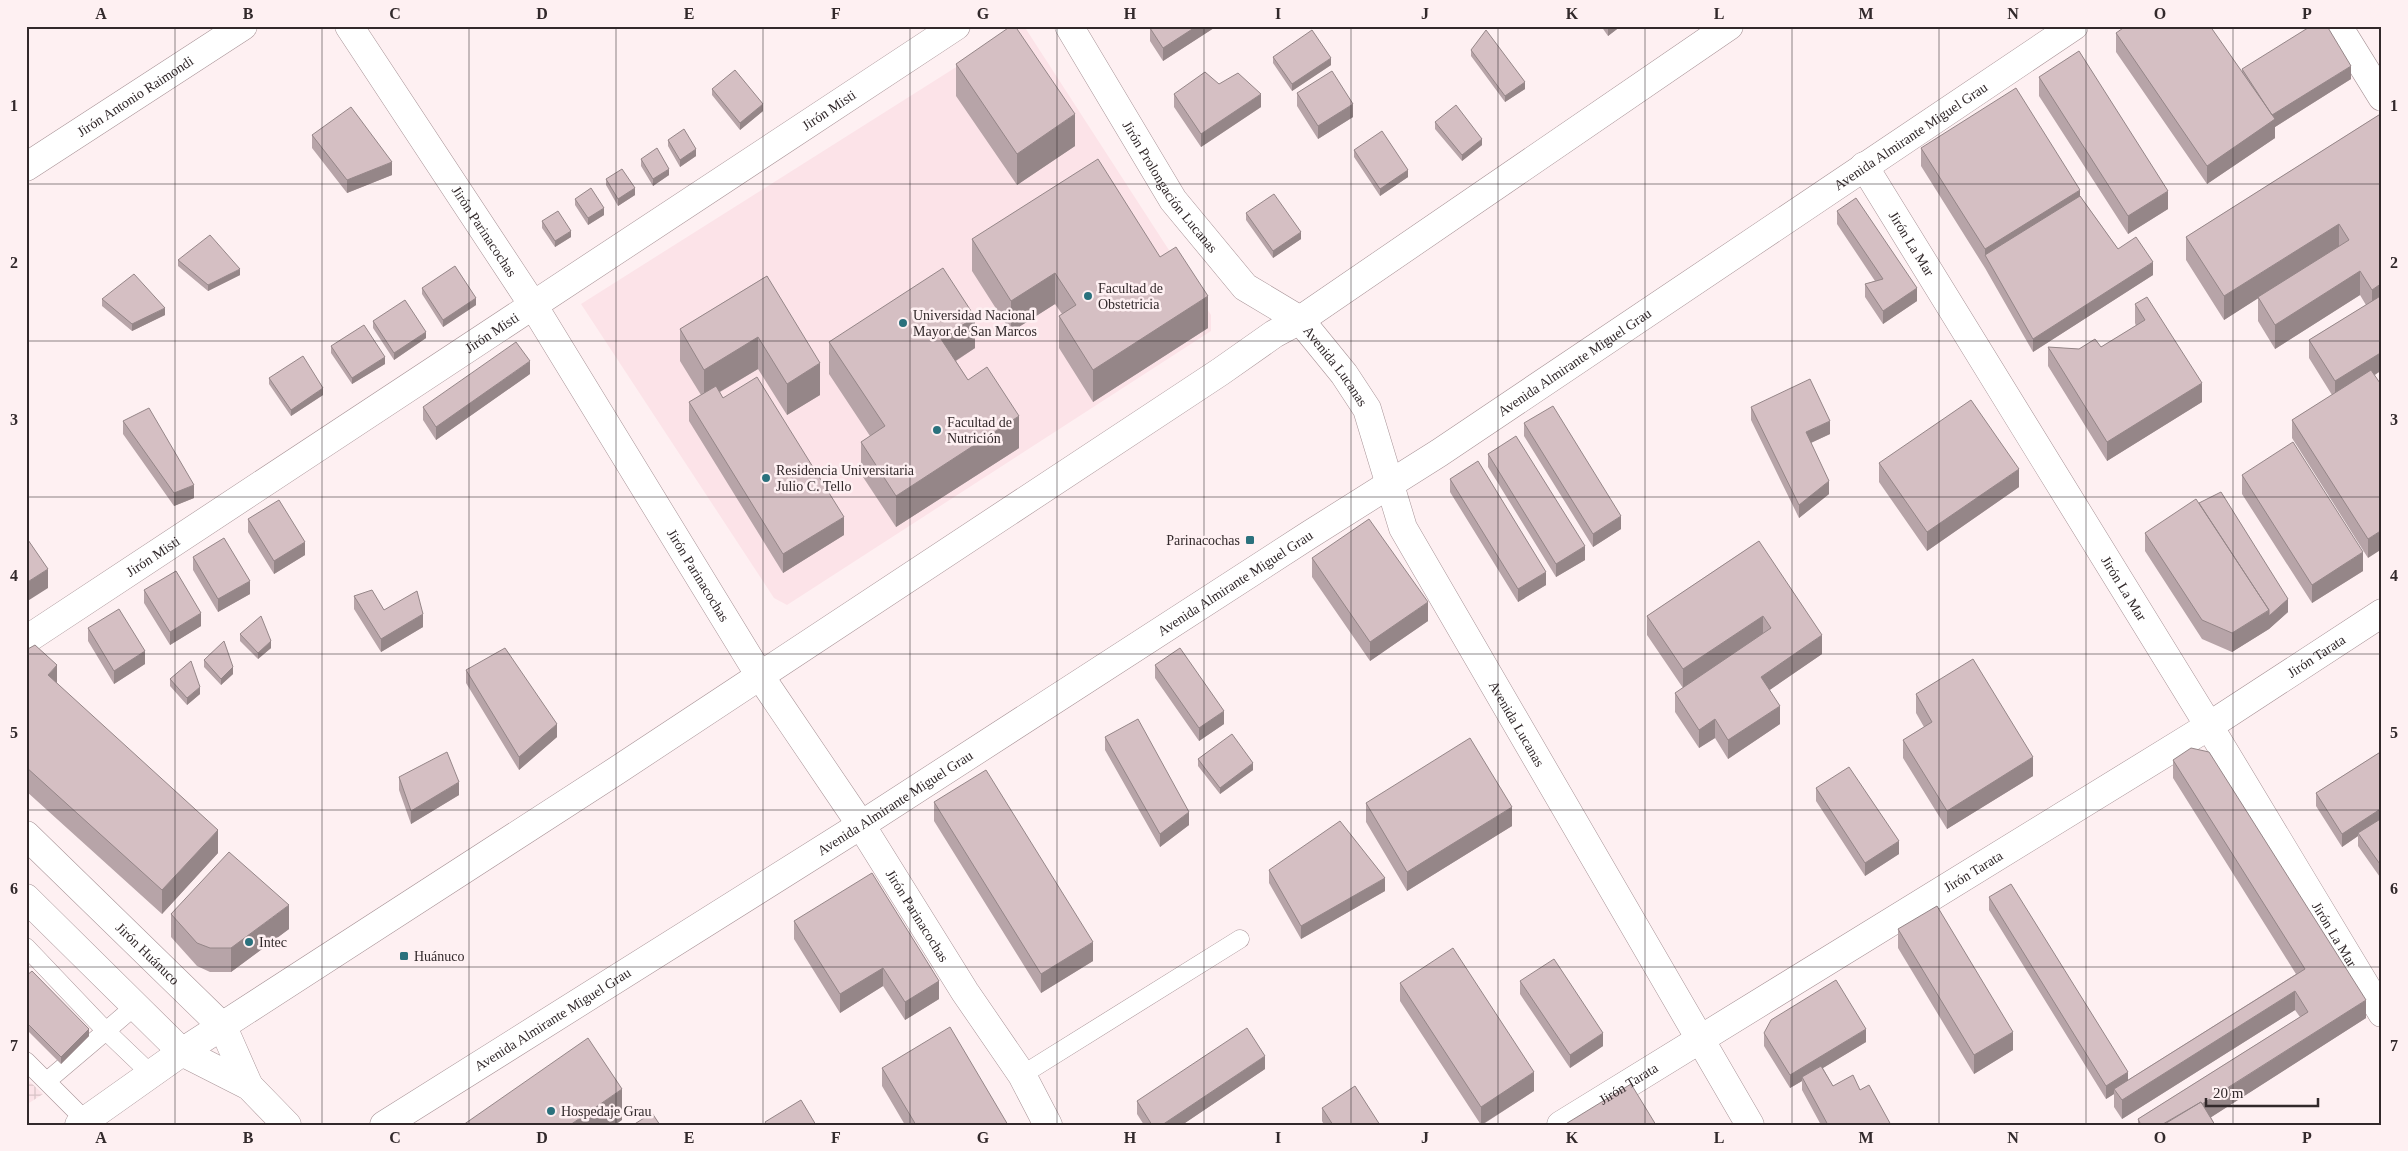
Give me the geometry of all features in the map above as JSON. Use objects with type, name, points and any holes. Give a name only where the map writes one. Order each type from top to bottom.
[{"type":"street","name":"Jirón Antonio Raimondi","points":[[26,167],[244,26]]},
{"type":"street","name":"Jirón Parinacochas","points":[[349,26],[533,305],[760,676],[861,824],[965,992],[1022,1075],[1048,1125]]},
{"type":"street","name":"Jirón Misti","points":[[26,640],[956,26]]},
{"type":"street","name":"Jirón Prolongación Lucanas","points":[[1069,26],[1173,200],[1245,287],[1300,320]]},
{"type":"street","points":[[82,1122],[182,1052],[760,676],[1220,372],[1274,334],[1300,320],[1729,26]]},
{"type":"street","name":"Avenida Almirante Miguel Grau","points":[[384,1125],[861,824],[1300,540],[1390,485],[2074,26]]},
{"type":"street","points":[[2338,26],[2382,97]]},
{"type":"street","name":"Jirón La Mar","points":[[1864,166],[2209,726],[2382,1012]]},
{"type":"street","name":"Avenida Lucanas","points":[[1300,320],[1344,374],[1367,409],[1403,528],[1750,1125]]},
{"type":"street","name":"Jirón Tarata","points":[[1561,1125],[2209,726],[2382,613]]},
{"type":"street","name":"Jirón Huánuco","points":[[26,835],[223,1027],[249,1086]]},
{"type":"street","name":"Jirón Huánuco","points":[[26,898],[182,1052],[249,1086],[287,1125]]},
{"type":"lane","points":[[1022,1075],[1240,938]]},
{"type":"lane","points":[[26,947],[150,1074]]},
{"type":"lane","points":[[47,1081],[135,1006]]},
{"type":"lane","points":[[26,1061],[47,1081],[82,1122]]},
{"type":"shaded area","name":"Universidad Nacional Mayor de San Marcos","points":[[1021,26],[1024,26],[1211,315],[1211,331],[787,605],[774,598],[581,304]]},
{"type":"shaded area","points":[[26,1078],[43,1094],[26,1105]]},
{"type":"building","points":[[1011,26],[1015,26],[1075,114],[1017,154],[956,64]]},
{"type":"building","points":[[1153,26],[1197,26],[1163,48],[1150,28]]},
{"type":"building","points":[[2126,26],[2210,26],[2275,119],[2207,166],[2116,33]]},
{"type":"building","points":[[2311,26],[2327,26],[2351,66],[2272,115],[2242,69]]},
{"type":"building","points":[[1312,30],[1331,58],[1292,84],[1273,57]]},
{"type":"building","points":[[1486,30],[1525,82],[1505,96],[1471,50]]},
{"type":"building","points":[[2079,51],[2168,191],[2128,216],[2039,77]]},
{"type":"building","points":[[735,70],[763,104],[740,123],[712,89]]},
{"type":"building","points":[[1332,71],[1353,104],[1318,126],[1297,93]]},
{"type":"building","points":[[1205,72],[1219,84],[1238,73],[1261,94],[1201,134],[1174,94]]},
{"type":"building","points":[[2016,88],[2080,190],[1985,249],[1921,148]]},
{"type":"building","points":[[1456,105],[1482,139],[1462,155],[1435,122]]},
{"type":"building","points":[[351,107],[392,162],[347,180],[312,135]]},
{"type":"building","points":[[2382,113],[2382,283],[2372,290],[2360,271],[2275,325],[2258,297],[2349,240],[2339,224],[2224,296],[2186,237]]},
{"type":"building","points":[[684,129],[696,149],[680,160],[668,140]]},
{"type":"building","points":[[1382,131],[1408,170],[1380,189],[1354,150]]},
{"type":"building","points":[[657,148],[669,169],[653,179],[641,159]]},
{"type":"building","name":"Facultad de Obstetricia","points":[[1098,159],[1160,257],[1176,247],[1208,296],[1093,370],[1059,316],[1076,305],[1055,273],[1011,301],[972,239]]},
{"type":"building","points":[[622,169],[635,188],[618,199],[606,179]]},
{"type":"building","points":[[591,188],[604,208],[588,218],[575,199]]},
{"type":"building","points":[[1274,194],[1301,232],[1273,251],[1246,213]]},
{"type":"building","points":[[2080,196],[2118,249],[2136,237],[2153,262],[2033,339],[1985,255]]},
{"type":"building","points":[[1856,198],[1917,288],[1883,311],[1865,284],[1883,279],[1837,211]]},
{"type":"building","points":[[558,211],[571,231],[555,241],[542,221]]},
{"type":"building","points":[[210,235],[240,269],[208,285],[178,260]]},
{"type":"building","points":[[455,266],[476,298],[443,320],[422,288]]},
{"type":"building","name":"Facultad de Nutrición","points":[[943,268],[975,317],[941,339],[968,380],[987,367],[1019,416],[896,496],[861,442],[885,426],[829,342]]},
{"type":"building","points":[[134,274],[165,308],[132,324],[102,299]]},
{"type":"building","points":[[767,276],[820,363],[787,384],[758,337],[704,370],[680,329]]},
{"type":"building","points":[[2382,295],[2382,352],[2335,381],[2309,340]]},
{"type":"building","points":[[2147,297],[2202,383],[2107,442],[2048,347],[2079,349],[2095,339],[2101,347],[2145,320],[2135,304]]},
{"type":"building","points":[[405,300],[426,332],[394,353],[373,321]]},
{"type":"building","points":[[364,325],[385,357],[352,378],[331,346]]},
{"type":"building","points":[[516,342],[530,361],[436,427],[423,407]]},
{"type":"building","points":[[303,356],[323,388],[291,410],[269,378]]},
{"type":"building","points":[[2371,370],[2382,386],[2382,530],[2368,539],[2292,420]]},
{"type":"building","name":"Residencia Universitaria Julio C. Tello","points":[[757,377],[844,517],[783,554],[689,402],[716,386],[723,398]]},
{"type":"building","points":[[1810,379],[1830,421],[1806,432],[1829,481],[1799,505],[1751,407]]},
{"type":"building","points":[[1971,400],[2019,469],[1927,532],[1879,463]]},
{"type":"building","points":[[1553,406],[1621,516],[1593,534],[1524,423]]},
{"type":"building","points":[[149,408],[194,485],[174,493],[123,421]]},
{"type":"building","points":[[1516,436],[1585,546],[1556,564],[1488,454]]},
{"type":"building","points":[[2293,442],[2363,552],[2312,585],[2242,475]]},
{"type":"building","points":[[1478,461],[1546,572],[1518,589],[1450,479]]},
{"type":"building","points":[[2221,492],[2288,599],[2269,616],[2269,610],[2199,503]]},
{"type":"building","points":[[2196,499],[2269,610],[2232,633],[2202,620],[2145,533]]},
{"type":"building","points":[[279,500],[305,542],[274,561],[248,519]]},
{"type":"building","points":[[1369,519],[1428,602],[1370,642],[1312,558]]},
{"type":"building","points":[[26,537],[48,569],[26,583]]},
{"type":"building","points":[[224,538],[250,581],[218,599],[193,557]]},
{"type":"building","points":[[1759,541],[1822,635],[1761,677],[1780,706],[1728,740],[1715,719],[1699,730],[1675,693],[1771,628],[1763,616],[1683,669],[1647,616]]},
{"type":"building","points":[[176,571],[201,613],[170,632],[144,590]]},
{"type":"building","points":[[372,590],[384,610],[417,591],[423,614],[381,639],[354,596]]},
{"type":"building","points":[[119,609],[145,651],[114,671],[88,628]]},
{"type":"building","points":[[261,616],[271,641],[258,653],[240,634]]},
{"type":"building","points":[[224,641],[233,667],[221,679],[204,660]]},
{"type":"building","points":[[35,645],[57,665],[48,675],[218,830],[162,890],[26,767],[26,650]]},
{"type":"building","points":[[505,648],[557,724],[519,757],[466,670]]},
{"type":"building","points":[[1180,648],[1224,711],[1199,728],[1155,665]]},
{"type":"building","points":[[1973,659],[2033,757],[1947,811],[1903,740],[1932,722],[1916,694]]},
{"type":"building","points":[[191,661],[200,687],[187,698],[170,679]]},
{"type":"building","points":[[1138,719],[1189,812],[1160,834],[1105,737]]},
{"type":"building","points":[[1232,734],[1253,763],[1220,788],[1198,759]]},
{"type":"building","points":[[1470,738],[1512,807],[1407,872],[1366,803]]},
{"type":"building","points":[[2191,748],[2209,752],[2366,1000],[2202,1104],[2201,1102],[2163,1125],[2141,1125],[2138,1119],[2308,1012],[2295,991],[2122,1100],[2114,1089],[2305,969],[2173,760]]},
{"type":"building","points":[[2382,751],[2382,808],[2342,834],[2316,793]]},
{"type":"building","points":[[447,752],[459,782],[411,811],[399,777]]},
{"type":"building","points":[[1849,767],[1899,841],[1865,863],[1816,788]]},
{"type":"building","points":[[986,770],[1093,942],[1041,974],[934,802]]},
{"type":"building","points":[[2382,818],[2382,867],[2358,833]]},
{"type":"building","points":[[1340,821],[1385,878],[1301,926],[1269,870]]},
{"type":"building","points":[[229,852],[289,905],[231,948],[210,948],[197,943],[171,914]]},
{"type":"building","points":[[872,873],[939,981],[905,1002],[883,968],[840,994],[794,921]]},
{"type":"building","points":[[2011,884],[2128,1072],[2106,1086],[1989,897]]},
{"type":"building","points":[[1937,906],[2013,1032],[1974,1055],[1898,929]]},
{"type":"building","points":[[1453,948],[1534,1072],[1481,1107],[1400,983]]},
{"type":"building","points":[[1554,959],[1603,1033],[1570,1055],[1520,981]]},
{"type":"building","points":[[32,971],[89,1029],[61,1057],[26,1022],[26,976]]},
{"type":"building","points":[[1836,980],[1866,1029],[1790,1075],[1764,1033],[1771,1020]]},
{"type":"building","points":[[950,1027],[1008,1125],[916,1125],[882,1068]]},
{"type":"building","points":[[1247,1028],[1265,1056],[1162,1125],[1152,1125],[1137,1101]]},
{"type":"building","points":[[588,1038],[622,1089],[570,1125],[463,1125]]},
{"type":"building","points":[[1821,1066],[1833,1086],[1853,1075],[1860,1090],[1869,1085],[1891,1125],[1828,1125],[1802,1077]]},
{"type":"building","points":[[1631,1084],[1656,1125],[1564,1125]]},
{"type":"building","points":[[1355,1086],[1380,1125],[1333,1125],[1322,1108]]},
{"type":"building","points":[[801,1100],[816,1125],[767,1125],[765,1122]]},
{"type":"building","points":[[2201,1102],[2215,1125],[2163,1124]]},
{"type":"building","points":[[652,1113],[660,1125],[633,1125]]},
{"type":"place","name":"Facultad de Obstetricia","points":[[1088,296]]},
{"type":"place","name":"Universidad Nacional Mayor de San Marcos","points":[[903,323]]},
{"type":"place","name":"Facultad de Nutrición","points":[[937,430]]},
{"type":"place","name":"Residencia Universitaria Julio C. Tello","points":[[766,478]]},
{"type":"place","name":"Parinacochas","points":[[1250,540]]},
{"type":"place","name":"Intec","points":[[249,942]]},
{"type":"place","name":"Huánuco","points":[[404,956]]},
{"type":"place","name":"Hospedaje Grau","points":[[551,1111]]}]
